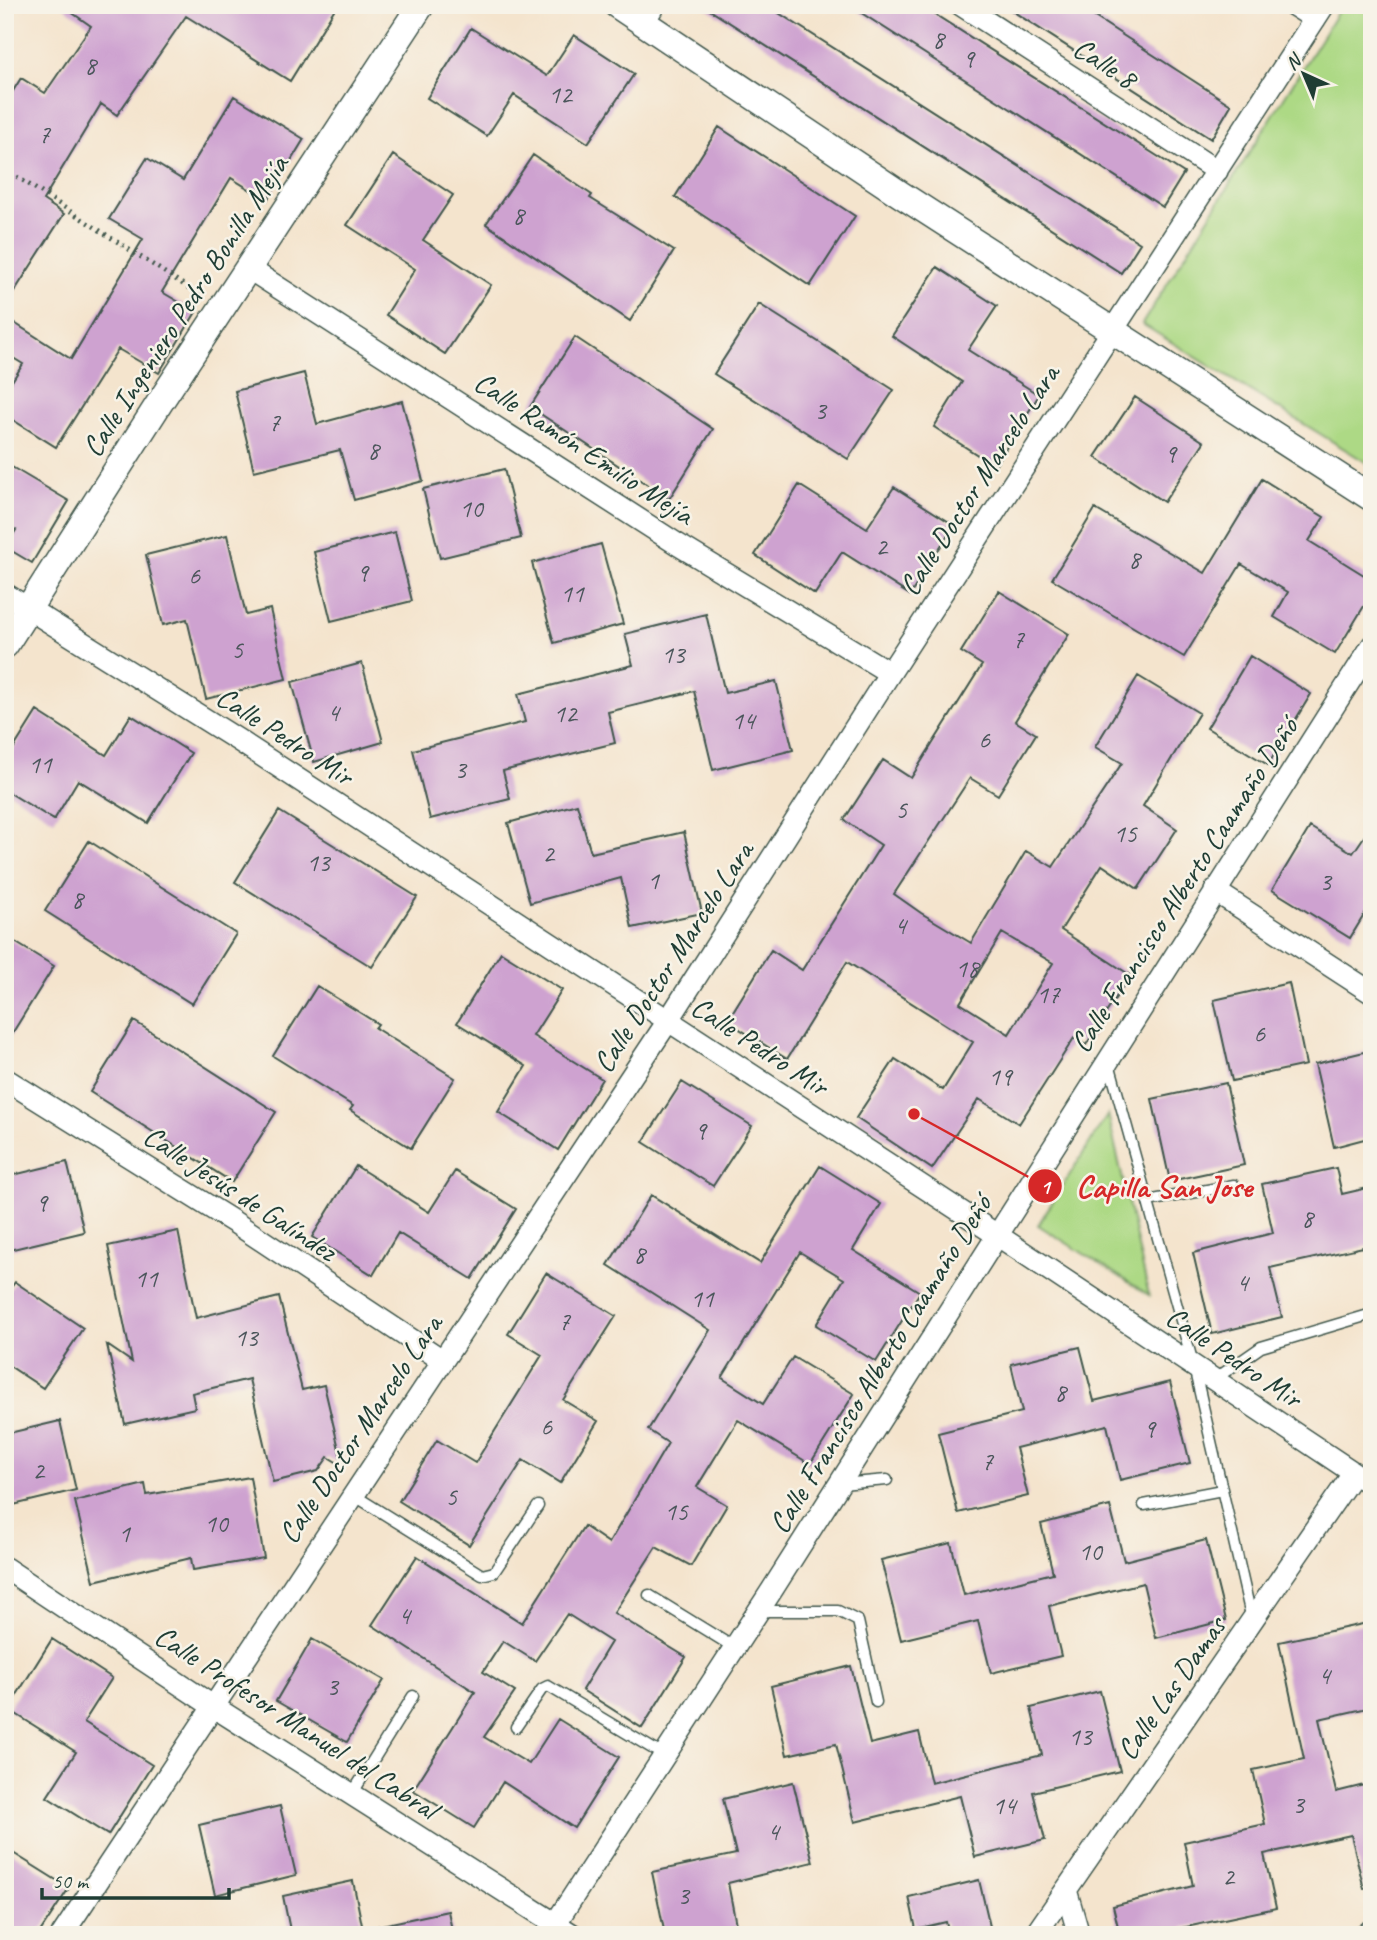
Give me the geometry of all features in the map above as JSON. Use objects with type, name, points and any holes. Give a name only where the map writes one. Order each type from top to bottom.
[{"type":"street","name":"Calle Ingeniero Pedro Bonilla Mejía","points":[[5,645],[155,408],[421,5]]},
{"type":"street","points":[[617,5],[649,14],[1111,331],[1372,498]]},
{"type":"street","name":"Calle 8","points":[[961,5],[1217,171]]},
{"type":"street","points":[[1293,5],[1320,12]]},
{"type":"street","name":"Calle Doctor Marcelo Lara","points":[[62,1935],[211,1705],[667,1021],[1111,331],[1320,12]]},
{"type":"street","name":"Calle Ramón Emilio Mejía","points":[[248,268],[677,544],[890,673]]},
{"type":"street","name":"Calle Pedro Mir","points":[[5,594],[238,740],[997,1234],[1372,1485]]},
{"type":"street","name":"Calle Francisco Alberto Caamaño Deñó","points":[[552,1929],[759,1611],[1372,646]]},
{"type":"street","points":[[1215,891],[1372,993]]},
{"type":"street","name":"Calle Jesús de Galíndez","points":[[5,1079],[234,1222],[442,1360]]},
{"type":"street","name":"Calle Las Damas","points":[[1035,1935],[1353,1474]]},
{"type":"street","name":"Calle Profesor Manuel del Cabral","points":[[5,1568],[211,1705],[352,1794],[552,1929],[573,1935]]},
{"type":"street","points":[[1066,1890],[1079,1935]]},
{"type":"street","points":[[1364,1935],[1372,1930]]},
{"type":"lane","points":[[1108,1059],[1194,1367],[1252,1623]]},
{"type":"lane","points":[[1148,1201],[1234,1185]]},
{"type":"lane","points":[[1215,1379],[1261,1347],[1372,1314]]},
{"type":"lane","points":[[839,1484],[887,1480]]},
{"type":"lane","points":[[1144,1505],[1222,1490]]},
{"type":"lane","points":[[352,1493],[482,1575],[494,1572],[538,1507]]},
{"type":"lane","points":[[649,1595],[735,1647]]},
{"type":"lane","points":[[759,1611],[838,1611],[858,1621],[876,1702]]},
{"type":"lane","points":[[516,1727],[542,1689],[548,1686],[665,1756]]},
{"type":"lane","points":[[352,1794],[413,1696]]},
{"type":"path","points":[[5,169],[222,309]]},
{"type":"green space","points":[[1342,5],[1372,5],[1372,466],[1142,324]]},
{"type":"green space","points":[[1108,1114],[1149,1295],[1038,1225]]},
{"type":"building","points":[[61,5],[337,5],[290,81],[186,16],[117,115],[101,104],[43,200],[64,214],[5,306],[5,104],[21,78],[45,93],[91,26]]},
{"type":"building","points":[[702,5],[766,5],[1140,243],[1121,273]]},
{"type":"building","points":[[849,5],[920,5],[1184,173],[1163,207]]},
{"type":"building","points":[[1003,5],[1076,5],[1231,105],[1211,139]]},
{"type":"building","points":[[471,28],[547,76],[574,35],[634,74],[588,143],[514,95],[487,136],[427,98]]},
{"type":"building","points":[[234,96],[304,139],[267,200],[231,178],[162,292],[196,312],[159,373],[118,349],[56,447],[5,415],[5,392],[23,364],[5,353],[5,317],[71,359],[143,239],[109,219],[147,158],[183,180]]},
{"type":"building","points":[[719,127],[855,216],[810,286],[675,197]]},
{"type":"building","points":[[393,155],[453,195],[423,240],[491,285],[445,354],[386,315],[415,269],[347,225]]},
{"type":"building","points":[[533,155],[592,195],[590,198],[674,251],[630,321],[486,224]]},
{"type":"building","points":[[937,267],[997,306],[968,350],[1039,395],[995,466],[934,427],[962,382],[892,336]]},
{"type":"building","points":[[759,304],[894,390],[848,459],[714,374]]},
{"type":"building","points":[[575,337],[713,429],[669,499],[530,407]]},
{"type":"building","points":[[304,373],[317,424],[402,401],[423,481],[354,500],[340,450],[254,471],[235,391]]},
{"type":"building","points":[[1135,397],[1204,442],[1164,502],[1095,457]]},
{"type":"building","points":[[5,463],[69,501],[32,563],[5,547],[16,530],[5,523]]},
{"type":"building","points":[[504,469],[521,538],[440,558],[423,489]]},
{"type":"building","points":[[1262,479],[1324,517],[1309,541],[1372,580],[1372,593],[1335,654],[1274,617],[1288,592],[1241,564],[1184,657],[1052,579],[1095,509],[1205,573]]},
{"type":"building","points":[[799,485],[867,528],[894,487],[954,525],[910,595],[842,552],[815,594],[755,555]]},
{"type":"building","points":[[395,532],[412,601],[331,621],[314,552]]},
{"type":"building","points":[[227,535],[246,615],[270,609],[286,679],[206,699],[187,619],[163,625],[146,555]]},
{"type":"building","points":[[601,544],[623,624],[554,643],[532,563]]},
{"type":"building","points":[[999,591],[1069,634],[1015,721],[1036,734],[998,795],[970,778],[894,894],[971,943],[1026,851],[1053,867],[1122,763],[1095,747],[1138,676],[1199,713],[1143,806],[1177,829],[1138,889],[1102,865],[1061,930],[1130,975],[1086,1045],[1074,1038],[1019,1124],[979,1099],[932,1169],[856,1118],[895,1059],[943,1090],[973,1042],[847,962],[787,1059],[727,1021],[771,950],[802,970],[881,845],[844,820],[883,760],[911,778],[982,665],[961,652]],"holes":[[[1002,933],[1053,963],[1009,1034],[960,1003]]]},
{"type":"building","points":[[706,614],[725,693],[776,681],[793,750],[713,770],[694,691],[608,712],[615,743],[503,771],[510,799],[430,819],[413,750],[525,722],[518,694],[633,665],[625,634]]},
{"type":"building","points":[[1250,656],[1311,694],[1268,765],[1207,728]]},
{"type":"building","points":[[362,663],[383,742],[314,762],[292,682]]},
{"type":"building","points":[[37,711],[106,755],[131,715],[191,753],[148,823],[78,780],[54,820],[5,790],[5,762]]},
{"type":"building","points":[[577,804],[591,853],[684,832],[702,913],[632,928],[621,878],[530,903],[508,823]]},
{"type":"building","points":[[279,811],[417,897],[372,967],[235,882]]},
{"type":"building","points":[[1372,825],[1372,902],[1350,938],[1272,890],[1310,827],[1353,853]]},
{"type":"building","points":[[89,841],[236,934],[192,1004],[45,911]]},
{"type":"building","points":[[5,936],[54,966],[5,1045]]},
{"type":"building","points":[[501,952],[562,990],[533,1036],[602,1079],[558,1150],[498,1112],[526,1066],[457,1023]]},
{"type":"building","points":[[1289,983],[1306,1065],[1232,1081],[1214,1000]]},
{"type":"building","points":[[317,986],[378,1024],[375,1028],[455,1078],[411,1148],[350,1110],[353,1106],[273,1056]]},
{"type":"building","points":[[134,1021],[276,1112],[232,1182],[90,1092]]},
{"type":"building","points":[[1372,1050],[1372,1137],[1334,1147],[1315,1064]]},
{"type":"building","points":[[682,1082],[752,1126],[713,1186],[643,1142]]},
{"type":"building","points":[[1226,1083],[1244,1165],[1170,1181],[1152,1099]]},
{"type":"building","points":[[67,1162],[84,1232],[5,1251],[5,1177]]},
{"type":"building","points":[[356,1166],[429,1212],[455,1171],[516,1209],[472,1279],[398,1233],[373,1275],[312,1237]]},
{"type":"building","points":[[820,1166],[881,1204],[853,1250],[920,1292],[876,1362],[816,1325],[844,1279],[800,1252],[722,1378],[763,1404],[793,1357],[854,1394],[810,1464],[738,1420],[697,1487],[727,1505],[691,1566],[656,1547],[617,1608],[614,1613],[686,1657],[642,1728],[582,1690],[611,1642],[567,1614],[535,1661],[503,1641],[483,1672],[515,1692],[484,1737],[529,1764],[558,1719],[619,1757],[574,1828],[503,1782],[474,1828],[413,1790],[475,1692],[372,1625],[417,1556],[522,1623],[584,1526],[609,1543],[668,1443],[648,1430],[710,1330],[608,1265],[651,1195],[760,1263]]},
{"type":"building","points":[[1336,1168],[1342,1194],[1372,1187],[1372,1245],[1270,1268],[1282,1317],[1212,1334],[1193,1253],[1273,1233],[1262,1184]]},
{"type":"building","points":[[178,1231],[196,1318],[279,1297],[302,1390],[324,1385],[343,1466],[328,1457],[318,1471],[273,1482],[249,1379],[192,1393],[195,1408],[125,1424],[107,1345],[132,1362],[108,1246]]},
{"type":"building","points":[[546,1273],[616,1316],[563,1400],[598,1421],[560,1483],[523,1460],[469,1545],[399,1501],[437,1440],[475,1463],[542,1355],[508,1334]]},
{"type":"building","points":[[15,1282],[83,1328],[43,1388],[5,1363],[5,1296]]},
{"type":"building","points":[[1080,1347],[1094,1401],[1170,1382],[1190,1463],[1120,1480],[1107,1425],[1016,1448],[1028,1496],[958,1513],[938,1433],[1022,1412],[1011,1364]]},
{"type":"building","points":[[60,1421],[76,1490],[5,1507],[5,1434]]},
{"type":"building","points":[[250,1477],[264,1558],[193,1570],[191,1558],[94,1581],[75,1501],[145,1484],[147,1495]]},
{"type":"building","points":[[1110,1506],[1124,1561],[1206,1540],[1226,1620],[1156,1638],[1143,1583],[1049,1606],[1061,1656],[991,1673],[978,1621],[901,1640],[881,1560],[951,1543],[964,1595],[1053,1573],[1041,1524]]},
{"type":"building","points":[[1372,1622],[1372,1707],[1319,1719],[1336,1792],[1372,1783],[1372,1888],[1364,1889],[1351,1835],[1264,1854],[1276,1908],[1172,1930],[1173,1935],[1151,1935],[1150,1930],[1120,1935],[1113,1906],[1193,1886],[1184,1842],[1265,1824],[1253,1770],[1304,1759],[1279,1642]]},
{"type":"building","points":[[52,1639],[112,1678],[84,1722],[152,1765],[108,1835],[47,1797],[76,1752],[8,1709]]},
{"type":"building","points":[[312,1639],[384,1680],[347,1742],[276,1701]]},
{"type":"building","points":[[851,1666],[870,1744],[919,1732],[931,1783],[1042,1755],[1031,1708],[1100,1691],[1120,1771],[1033,1792],[1045,1840],[975,1857],[960,1796],[855,1822],[836,1744],[787,1755],[771,1686]]},
{"type":"building","points":[[793,1782],[813,1862],[728,1883],[738,1935],[665,1935],[652,1872],[736,1854],[723,1799]]},
{"type":"building","points":[[280,1806],[296,1875],[215,1895],[199,1825]]},
{"type":"building","points":[[5,1848],[69,1888],[38,1935],[5,1935]]},
{"type":"building","points":[[979,1880],[992,1935],[949,1935],[946,1922],[916,1929],[909,1897]]},
{"type":"building","points":[[353,1881],[364,1935],[291,1935],[283,1896]]},
{"type":"building","points":[[448,1911],[453,1935],[378,1935],[377,1926]]},
{"type":"place","name":"Capilla San Jose","points":[[914,1114]]}]
